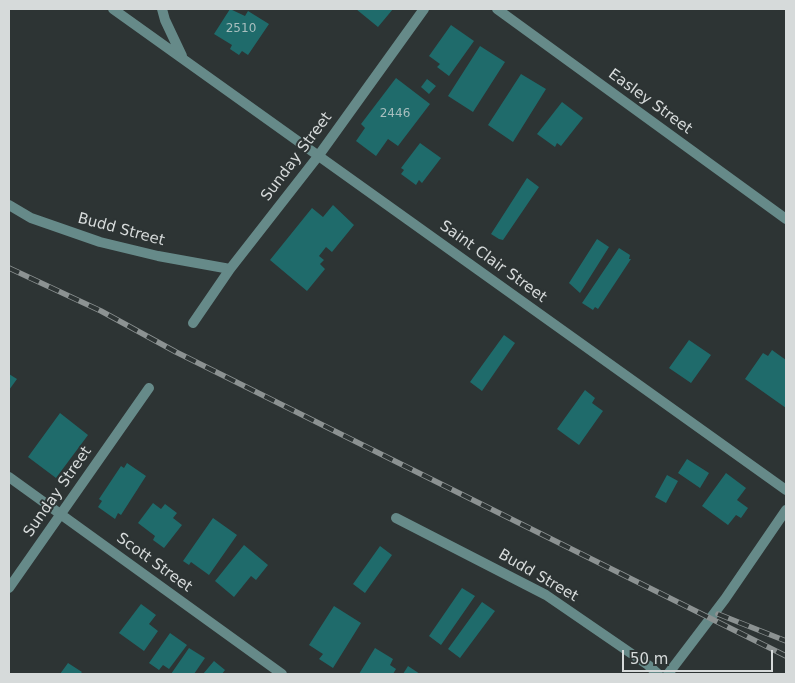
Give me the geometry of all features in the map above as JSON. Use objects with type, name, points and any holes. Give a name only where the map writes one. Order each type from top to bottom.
[{"type":"street","name":"Saint Clair Street","points":[[113,9],[183,57],[786,490]]},
{"type":"street","name":"Saint Clair Street","points":[[162,9],[164,20],[183,57]]},
{"type":"street","name":"Sunday Street","points":[[193,323],[230,269],[319,155],[424,9]]},
{"type":"street","name":"Easley Street","points":[[497,9],[786,219]]},
{"type":"street","name":"Budd Street","points":[[9,205],[31,218],[100,242],[158,256],[230,269]]},
{"type":"street","name":"Sunday Street","points":[[9,588],[149,388]]},
{"type":"street","name":"Scott Street","points":[[9,477],[282,674]]},
{"type":"street","points":[[668,674],[725,599],[786,510]]},
{"type":"street","name":"Budd Street","points":[[396,518],[546,595],[648,665],[658,674]]},
{"type":"building","points":[[230,9],[245,16],[248,11],[269,24],[248,55],[242,51],[239,55],[230,49],[232,45],[214,34]]},
{"type":"building","points":[[356,9],[393,9],[378,27]]},
{"type":"building","points":[[451,25],[474,41],[449,76],[437,67],[440,64],[429,56]]},
{"type":"building","points":[[480,46],[505,62],[473,112],[448,96]]},
{"type":"building","points":[[521,74],[546,89],[513,142],[488,125]]},
{"type":"building","points":[[396,78],[430,104],[398,146],[388,139],[376,156],[356,141],[365,128],[361,124]]},
{"type":"building","points":[[427,79],[436,86],[429,94],[421,87]]},
{"type":"building","points":[[562,102],[583,118],[561,146],[557,143],[555,147],[537,134]]},
{"type":"building","points":[[420,143],[441,158],[422,183],[419,180],[416,185],[401,174],[404,170],[401,168]]},
{"type":"building","points":[[527,178],[539,187],[503,240],[499,239],[491,234]]},
{"type":"building","points":[[333,205],[354,225],[332,252],[326,247],[319,256],[324,260],[320,264],[325,269],[307,291],[270,260],[312,208],[323,217]]},
{"type":"building","points":[[597,239],[609,247],[580,293],[569,283]]},
{"type":"building","points":[[619,248],[630,255],[629,259],[631,259],[598,309],[595,307],[593,310],[582,303]]},
{"type":"building","points":[[504,335],[515,343],[482,391],[470,382]]},
{"type":"building","points":[[689,340],[711,355],[691,383],[669,368]]},
{"type":"building","points":[[772,350],[786,360],[786,408],[745,379],[763,353],[768,356]]},
{"type":"building","points":[[9,374],[17,379],[9,390]]},
{"type":"building","points":[[585,390],[595,398],[592,403],[603,411],[579,445],[557,429]]},
{"type":"building","points":[[60,413],[88,435],[56,478],[28,457]]},
{"type":"building","points":[[687,459],[709,473],[700,488],[678,473]]},
{"type":"building","points":[[127,463],[146,476],[121,515],[118,513],[115,519],[98,507],[102,501],[99,499],[121,466],[124,468]]},
{"type":"building","points":[[726,473],[746,488],[737,500],[748,508],[741,518],[736,515],[728,525],[702,506]]},
{"type":"building","points":[[667,475],[678,481],[666,503],[655,497]]},
{"type":"building","points":[[153,503],[161,509],[165,504],[177,513],[173,518],[182,525],[164,548],[153,540],[155,536],[138,523]]},
{"type":"building","points":[[213,518],[237,535],[209,575],[191,562],[189,565],[183,561]]},
{"type":"building","points":[[244,545],[268,565],[256,580],[251,576],[234,597],[215,581]]},
{"type":"building","points":[[380,546],[392,555],[365,593],[353,584]]},
{"type":"building","points":[[462,588],[475,596],[441,645],[429,636]]},
{"type":"building","points":[[482,602],[495,611],[460,658],[448,649]]},
{"type":"building","points":[[141,604],[156,615],[149,624],[158,631],[144,651],[119,633]]},
{"type":"building","points":[[334,606],[361,623],[333,668],[319,659],[323,654],[309,645]]},
{"type":"building","points":[[170,633],[187,645],[169,669],[163,665],[159,670],[149,663]]},
{"type":"building","points":[[189,648],[205,658],[194,674],[171,674]]},
{"type":"building","points":[[375,648],[393,659],[390,665],[396,669],[393,674],[359,674]]},
{"type":"building","points":[[214,661],[225,670],[222,674],[203,674]]},
{"type":"building","points":[[68,663],[82,672],[80,674],[60,674]]},
{"type":"building","points":[[408,666],[420,674],[403,674]]},
{"type":"railway","points":[[9,268],[101,311],[176,352],[786,656]]},
{"type":"railway","points":[[718,614],[786,641]]}]
